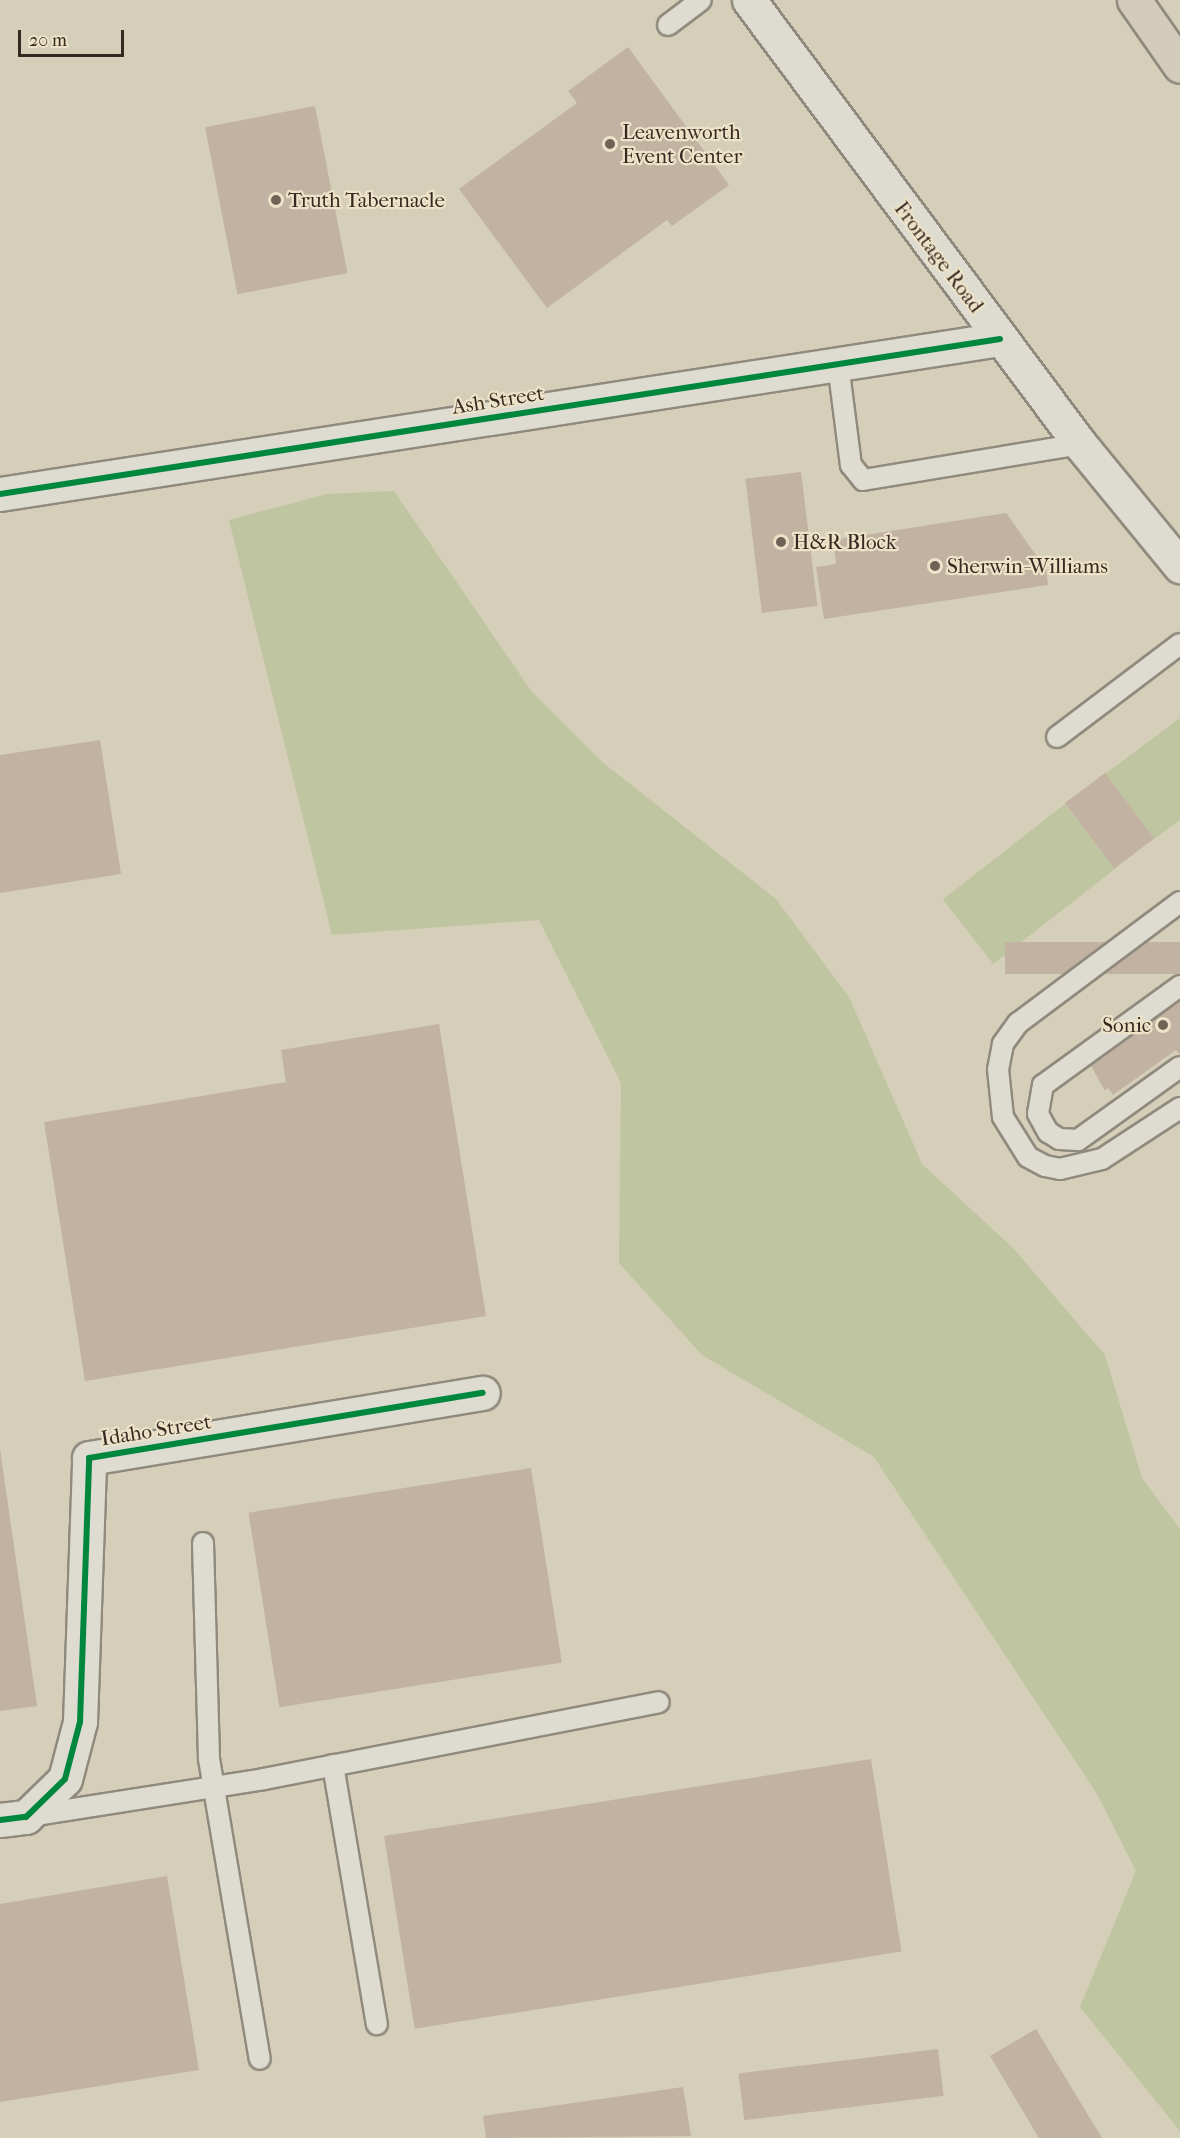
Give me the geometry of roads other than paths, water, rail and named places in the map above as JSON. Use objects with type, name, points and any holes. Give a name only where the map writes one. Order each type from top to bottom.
[{"type":"highway","points":[[1134,0],[1180,66]]},
{"type":"street","name":"Frontage Road","points":[[749,0],[1000,339],[1080,444],[1180,566]]},
{"type":"street","name":"Ash Street","points":[[0,494],[1000,339]]},
{"type":"street","name":"Idaho Street","points":[[13,1818],[65,1779],[80,1722],[89,1458],[483,1393]]},
{"type":"lane","points":[[668,26],[701,0]]},
{"type":"lane","points":[[838,364],[851,465],[863,480],[1080,444]]},
{"type":"lane","points":[[1057,737],[1180,644]]},
{"type":"lane","points":[[1180,902],[1018,1023],[1004,1044],[998,1069],[1003,1117],[1028,1157],[1044,1166],[1060,1169],[1102,1159],[1180,1108]]},
{"type":"lane","points":[[1180,986],[1043,1085],[1038,1114],[1048,1132],[1059,1139],[1078,1140],[1180,1067]]},
{"type":"lane","points":[[203,1543],[213,1787],[260,2059]]},
{"type":"lane","points":[[13,1818],[213,1787],[659,1702]]},
{"type":"lane","points":[[333,1765],[377,2024]]},
{"type":"place","name":"Leavenworth Event Center","points":[[610,144]]},
{"type":"place","name":"Truth Tabernacle","points":[[276,200]]},
{"type":"place","name":"H&R Block","points":[[781,542]]},
{"type":"place","name":"Sherwin-Williams","points":[[935,566]]},
{"type":"place","name":"Sonic","points":[[1163,1025]]}]
